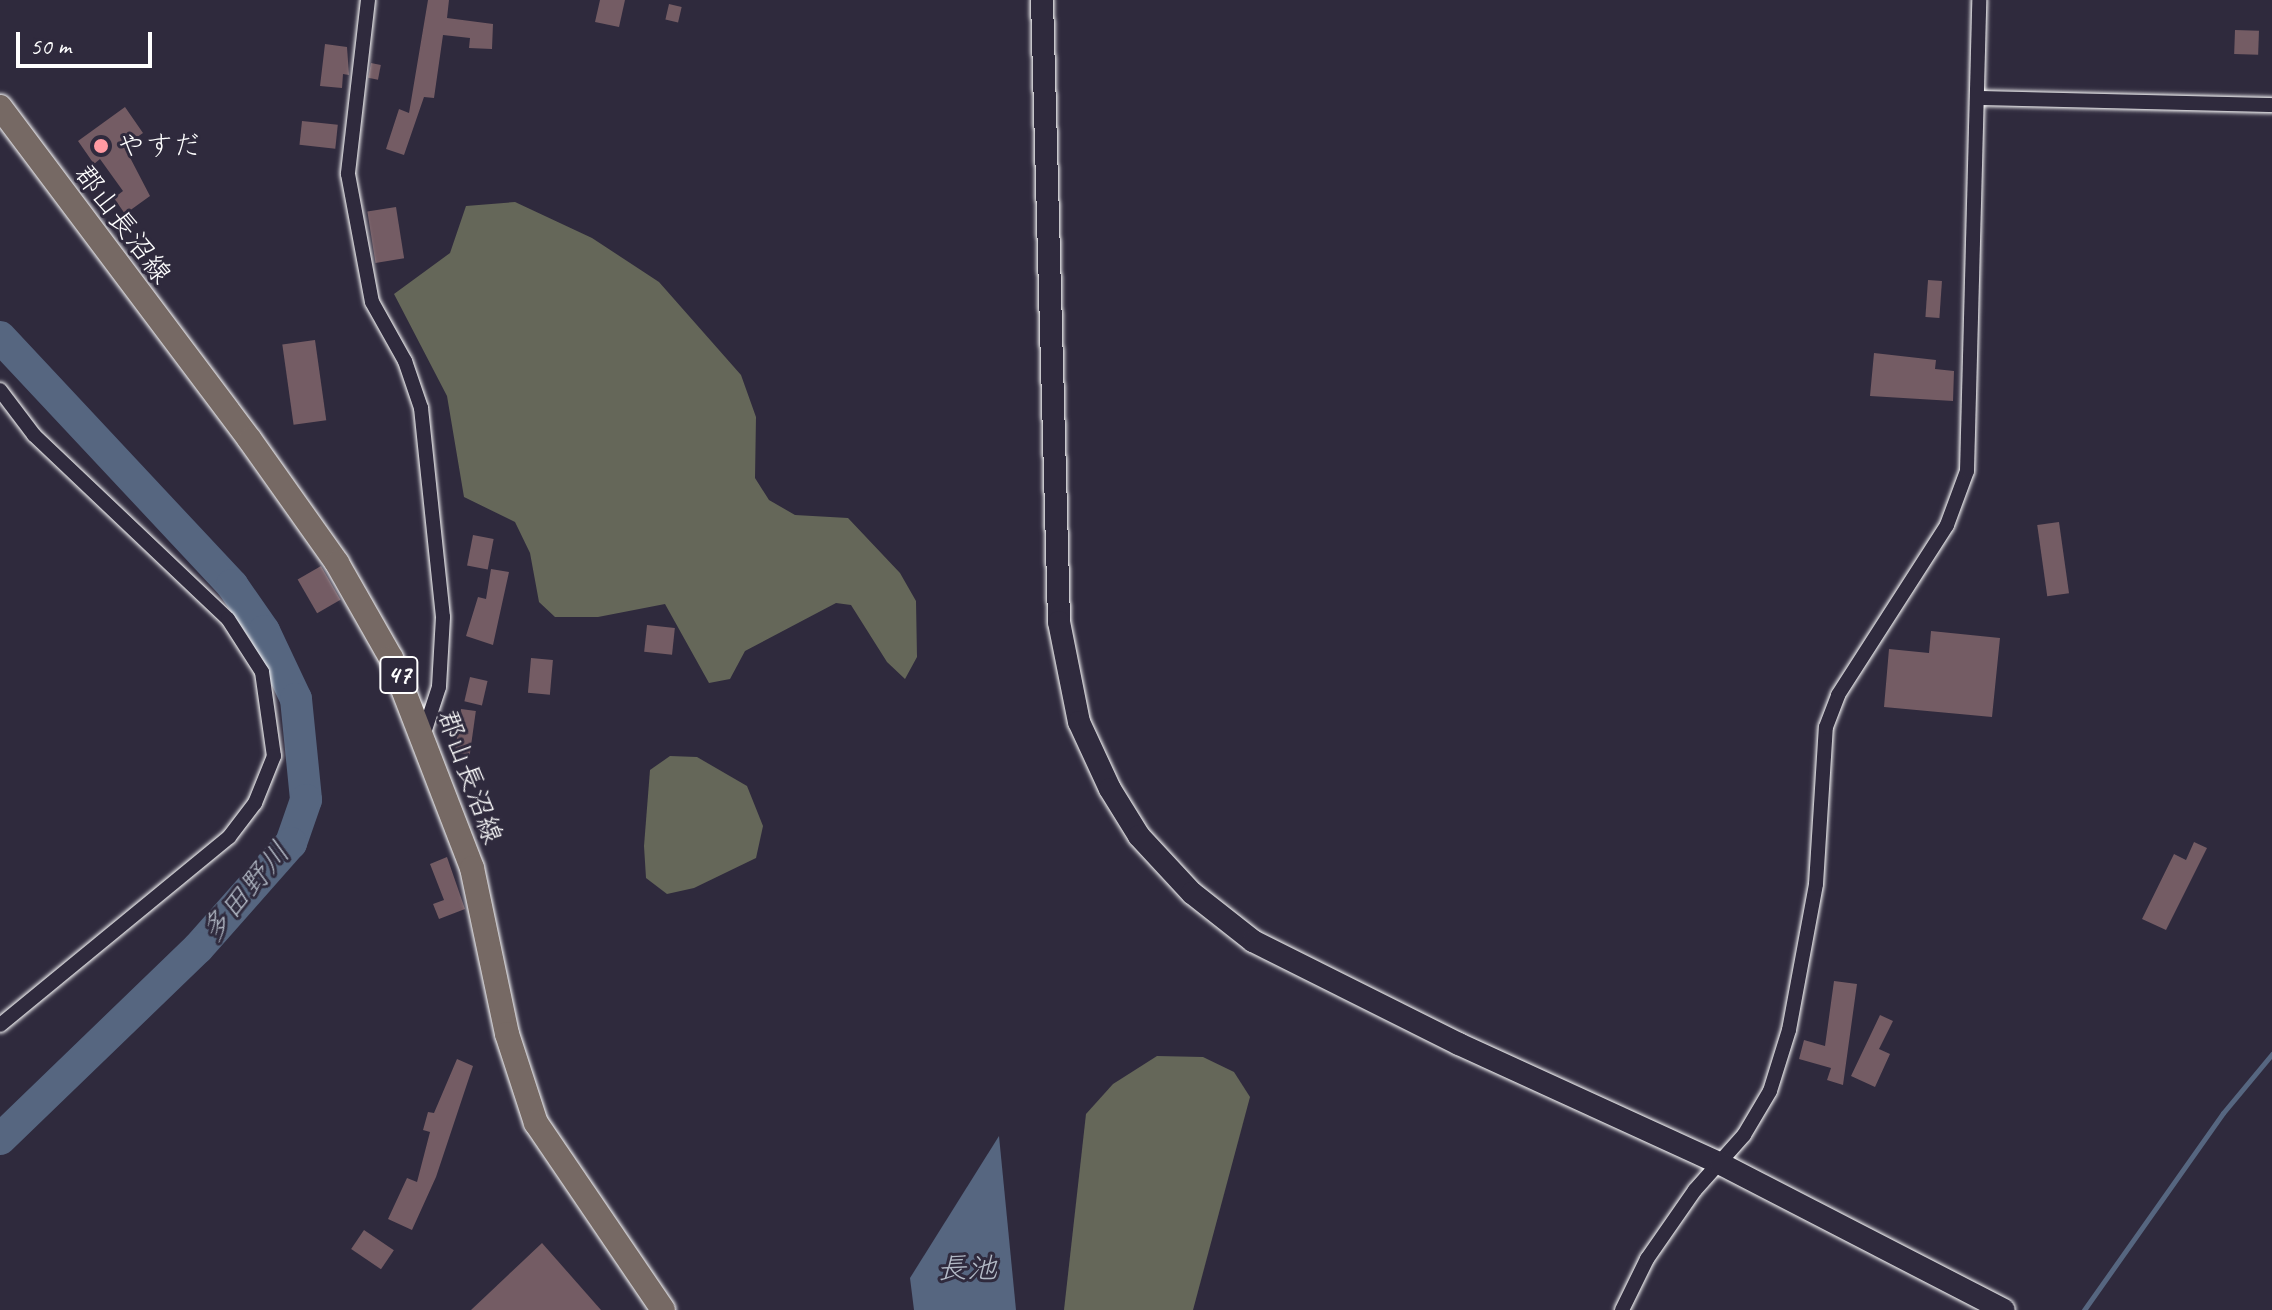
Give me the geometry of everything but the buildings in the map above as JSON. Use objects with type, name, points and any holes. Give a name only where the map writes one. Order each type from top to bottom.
[{"type":"main road","name":"郡山長沼線","points":[[0,107],[337,563],[391,658],[424,733],[472,868],[507,1034],[536,1123],[663,1310]]},
{"type":"street","points":[[368,0],[348,174],[372,302],[405,361],[421,408],[443,617],[439,687],[424,733]]},
{"type":"street","points":[[1042,0],[1059,622],[1079,722],[1110,789],[1166,868],[1253,941],[1459,1044],[1721,1164],[2004,1310]]},
{"type":"street","points":[[1622,1310],[1647,1259],[1695,1190],[1721,1164],[1770,1091],[1789,1030],[1816,884],[1826,727],[1838,695],[1947,525],[1967,471],[1979,0]]},
{"type":"street","points":[[1978,98],[2272,105]]},
{"type":"street","points":[[0,390],[34,435],[228,619],[262,672],[274,756],[255,803],[229,837],[0,1025]]},
{"type":"green space","points":[[515,202],[592,238],[659,282],[741,375],[756,417],[755,478],[769,500],[795,515],[848,518],[900,573],[916,601],[917,657],[905,679],[887,662],[851,605],[836,603],[745,651],[730,679],[709,683],[665,604],[598,617],[555,617],[539,602],[530,553],[515,522],[464,497],[447,396],[394,294],[450,253],[466,206]]},
{"type":"green space","points":[[670,756],[697,757],[747,786],[763,826],[756,858],[694,888],[667,894],[646,878],[644,846],[650,770]]},
{"type":"green space","points":[[1157,1056],[1203,1057],[1234,1072],[1250,1097],[1193,1310],[1064,1310],[1086,1114],[1113,1084]]},
{"type":"water","name":"長池","points":[[999,1136],[1016,1310],[914,1310],[910,1278]]},
{"type":"waterway","name":"多田野川","points":[[0,337],[232,585],[264,631],[296,699],[306,800],[291,843],[198,948],[0,1139]]},
{"type":"waterway","points":[[2084,1310],[2223,1113],[2272,1054]]},
{"type":"place","name":"やすだ","points":[[101,146]]}]
